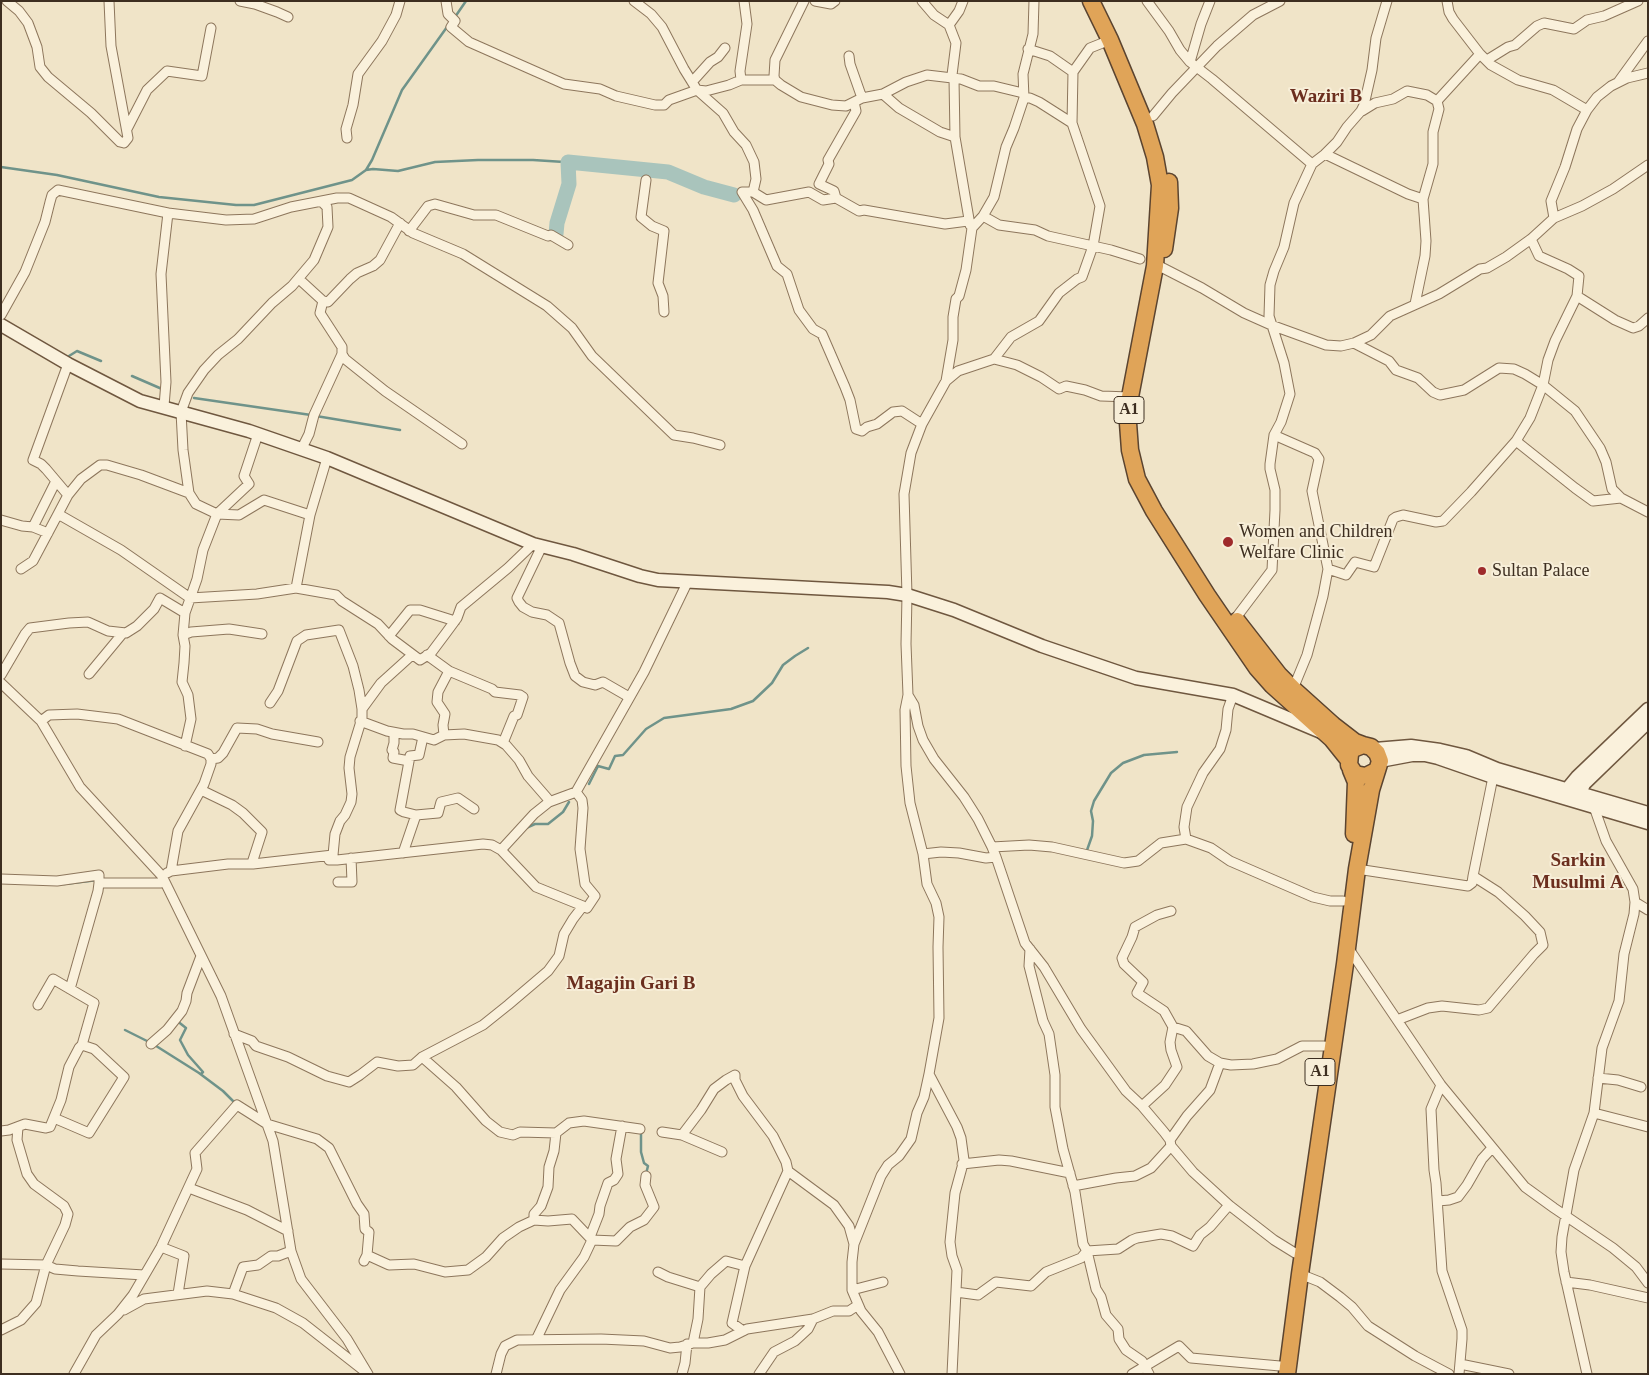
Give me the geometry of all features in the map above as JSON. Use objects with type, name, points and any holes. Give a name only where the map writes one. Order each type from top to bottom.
[{"type":"highway","name":"A1","points":[[1091,1],[1110,40],[1145,124],[1155,157],[1160,185],[1155,266],[1130,397],[1128,430],[1137,479],[1154,511],[1207,595],[1257,668],[1272,685],[1332,739],[1350,764],[1356,782],[1355,822],[1295,1253],[1282,1371]]},
{"type":"highway","name":"A1","points":[[1102,1],[1153,116],[1168,167],[1170,187],[1168,228],[1143,370],[1137,424],[1138,451],[1141,464],[1155,495],[1170,520],[1236,619],[1279,675],[1333,726],[1373,756],[1370,790],[1357,869],[1300,1274],[1282,1371]]},
{"type":"highway","points":[[1353,750],[1373,756],[1366,776],[1360,776],[1350,764],[1353,750]]},
{"type":"street","points":[[7,1],[19,11],[28,23],[37,47],[40,67],[48,77],[91,113],[120,142],[126,142],[128,138],[127,129],[111,46],[109,1]]},
{"type":"street","points":[[240,1],[255,4],[288,17]]},
{"type":"street","points":[[347,138],[346,129],[353,105],[358,74],[382,41],[396,14],[400,1]]},
{"type":"street","points":[[446,1],[448,14],[455,21],[450,27],[469,42],[564,84],[600,90],[616,96],[655,105],[664,105],[669,100],[677,99],[695,86],[710,62],[718,57],[725,48]]},
{"type":"street","points":[[634,1],[651,14],[662,27],[695,86],[723,113],[734,132],[746,145],[754,162],[756,179],[753,192]]},
{"type":"street","points":[[741,80],[740,71],[747,24],[744,1]]},
{"type":"street","points":[[775,80],[776,60],[804,1]]},
{"type":"street","points":[[815,1],[831,4],[835,1]]},
{"type":"street","points":[[900,1374],[878,1332],[858,1305],[852,1290],[852,1262],[854,1244],[882,1176],[888,1165],[899,1156],[911,1139],[917,1113],[924,1097],[939,1018],[939,917],[936,903],[927,884],[923,854],[910,803],[907,774],[905,710],[908,695],[907,595],[904,494],[911,453],[922,424],[946,381],[953,340],[955,308],[966,270],[970,225],[955,137],[954,79],[952,75],[956,43],[949,25],[934,15],[922,1]]},
{"type":"street","points":[[949,25],[959,11],[963,1]]},
{"type":"street","points":[[922,424],[902,411],[893,412],[877,424],[867,427],[862,431],[856,429],[846,387],[822,334],[813,329],[799,310],[788,274],[777,266],[753,210],[742,192],[753,192],[766,200],[809,192],[823,200],[836,198],[859,211],[864,210],[945,224],[970,225],[983,216],[994,197],[1006,147],[1024,96],[1023,74],[1033,34],[1034,1]]},
{"type":"street","points":[[1146,1],[1169,31],[1180,50],[1193,64],[1312,164]]},
{"type":"street","points":[[1193,64],[1200,24],[1210,1]]},
{"type":"street","points":[[1153,116],[1193,64],[1253,15],[1280,1]]},
{"type":"street","points":[[1361,111],[1372,70],[1376,38],[1387,1]]},
{"type":"street","points":[[1487,60],[1514,45],[1537,26],[1544,23],[1574,30],[1587,20],[1604,16],[1638,1]]},
{"type":"street","points":[[1444,2],[1453,19],[1480,54],[1487,60],[1518,80],[1553,90],[1587,110]]},
{"type":"street","points":[[127,129],[147,90],[167,71],[202,76],[211,28]]},
{"type":"street","points":[[994,359],[1011,337],[1039,321],[1059,294],[1077,279],[1082,278],[1092,246],[1100,206],[1072,123],[1073,72],[1090,48],[1110,40]]},
{"type":"street","points":[[1619,82],[1648,41]]},
{"type":"street","points":[[1028,49],[1050,56],[1073,72]]},
{"type":"street","points":[[1437,101],[1480,54]]},
{"type":"street","points":[[836,198],[834,192],[819,184],[829,164],[828,160],[856,111],[858,100],[849,56]]},
{"type":"street","points":[[1554,218],[1551,201],[1576,129],[1587,110],[1597,97],[1611,86],[1648,72]]},
{"type":"street","points":[[695,86],[706,91],[741,80],[775,80],[801,97],[832,105],[846,106],[858,100],[883,94],[906,82],[927,75],[961,79],[980,86],[994,86],[1039,102],[1072,123]]},
{"type":"street","points":[[1236,619],[1272,570],[1275,490],[1270,470],[1274,435],[1281,422],[1290,394],[1284,364],[1269,316],[1270,285],[1284,247],[1294,203],[1312,164],[1337,142],[1346,127],[1361,111],[1375,102],[1393,99],[1407,91],[1427,94],[1437,101],[1439,109],[1433,132],[1434,164],[1423,199],[1426,241],[1415,304]]},
{"type":"street","points":[[883,94],[899,108],[940,132],[955,137]]},
{"type":"street","points":[[1325,154],[1408,194],[1423,199]]},
{"type":"street","points":[[1161,268],[1271,325],[1326,345],[1341,346],[1354,343],[1371,335],[1390,316],[1439,294],[1480,269],[1487,268],[1531,240],[1554,218],[1582,206],[1613,189],[1648,164]]},
{"type":"street","points":[[646,180],[641,217],[652,226],[664,231],[658,283],[663,296],[664,312]]},
{"type":"street","points":[[1,315],[25,272],[45,222],[52,195],[58,190],[168,213],[226,220],[254,219],[291,208],[337,198],[349,198],[391,217],[409,230],[463,254],[547,306],[572,328],[592,356],[674,435],[720,445]]},
{"type":"street","points":[[310,515],[264,500],[239,515],[217,514],[196,504],[190,493],[182,450],[181,412],[188,393],[204,370],[218,355],[238,340],[314,260],[328,227],[327,207],[322,202]]},
{"type":"street","points":[[409,230],[428,206],[434,204],[474,215],[496,214],[551,236],[568,245]]},
{"type":"street","points":[[164,406],[166,382],[161,274],[168,213]]},
{"type":"street","points":[[983,216],[999,225],[1035,230],[1048,236],[1140,259]]},
{"type":"street","points":[[298,279],[328,302],[357,273],[373,266],[380,260],[400,223]]},
{"type":"street","points":[[1328,570],[1346,575],[1355,562],[1374,567],[1393,519],[1396,517],[1403,515],[1436,522],[1443,521],[1516,441],[1530,418],[1543,385],[1548,360],[1555,341],[1577,296],[1579,276],[1539,256],[1531,240]]},
{"type":"street","points":[[1577,296],[1614,320],[1633,328],[1639,326],[1648,318]]},
{"type":"street","points":[[301,450],[309,434],[314,415],[342,354],[342,347],[320,314],[324,300]]},
{"type":"street","points":[[1,325],[68,364],[140,401],[164,406],[258,434],[327,458],[537,545],[658,580],[888,592],[907,595],[954,610],[1042,646],[1136,678],[1233,695],[1325,734]]},
{"type":"street","points":[[1354,343],[1388,361],[1396,370],[1418,378],[1433,392],[1440,394],[1464,390],[1499,368],[1514,369],[1543,385],[1576,411],[1600,448],[1606,462],[1612,489],[1621,498],[1648,512]]},
{"type":"street","points":[[342,354],[385,391],[462,444]]},
{"type":"street","points":[[946,381],[958,371],[994,359],[1017,365],[1059,389],[1066,386],[1101,396],[1130,397]]},
{"type":"street","points":[[68,364],[33,460],[41,464],[68,495]]},
{"type":"street","points":[[185,746],[191,719],[188,695],[182,682],[185,613],[197,580],[203,550],[217,514],[249,484],[244,476],[258,434]]},
{"type":"street","points":[[1274,435],[1315,453],[1319,459],[1312,491],[1328,570],[1307,655],[1294,689]]},
{"type":"street","points":[[1516,441],[1593,501],[1621,498]]},
{"type":"street","points":[[296,588],[310,515],[327,458]]},
{"type":"street","points":[[21,569],[33,561],[68,495],[81,479],[100,465],[107,465],[141,475],[190,493]]},
{"type":"street","points":[[33,527],[56,481]]},
{"type":"street","points":[[58,514],[121,550],[190,598],[257,594],[296,588],[336,595],[342,601],[378,624],[389,636],[420,660],[431,653],[455,621],[461,607],[537,545]]},
{"type":"street","points":[[1,520],[33,527],[48,534]]},
{"type":"street","points":[[537,545],[517,598],[519,602],[523,607],[532,612],[547,615],[559,624],[575,676],[583,682],[595,685],[603,682],[629,697]]},
{"type":"street","points":[[501,850],[534,814],[549,802],[576,792],[660,641],[688,582]]},
{"type":"street","points":[[1,675],[30,628],[69,622],[88,622],[108,631],[126,633],[137,626],[154,609],[160,598],[185,613]]},
{"type":"street","points":[[389,636],[410,610],[420,610],[455,621]]},
{"type":"street","points":[[183,635],[191,632],[229,629],[262,634]]},
{"type":"street","points":[[171,871],[333,856],[335,834],[351,802],[350,762],[362,709],[353,666],[340,630],[306,635],[297,641],[278,691],[270,704]]},
{"type":"street","points":[[90,674],[122,633]]},
{"type":"street","points":[[362,709],[381,683],[412,655]]},
{"type":"street","points":[[427,655],[449,671],[495,692],[523,697],[517,715],[514,716],[503,743]]},
{"type":"street","points":[[444,735],[445,714],[437,702],[438,692],[449,671]]},
{"type":"street","points":[[1,683],[41,721],[80,787],[164,878],[221,996],[273,1141],[291,1251],[301,1280],[347,1339],[367,1373]]},
{"type":"street","points":[[908,695],[914,705],[923,740],[934,759],[978,819],[992,847],[1021,934],[1044,967],[1081,1029],[1126,1092],[1142,1106],[1193,1172],[1229,1205],[1274,1240],[1295,1253]]},
{"type":"street","points":[[1186,839],[1184,827],[1186,807],[1203,773],[1220,749],[1226,730],[1228,708],[1233,695]]},
{"type":"street","points":[[1572,796],[1577,776],[1648,709]]},
{"type":"street","points":[[41,721],[49,715],[77,714],[118,719],[208,754],[211,759],[211,764],[201,790],[178,831],[171,871],[161,883],[99,881]]},
{"type":"street","points":[[360,722],[394,733],[413,734],[434,740],[444,735],[464,734],[481,736],[503,743],[519,760],[528,776],[549,802]]},
{"type":"street","points":[[1572,796],[1648,722]]},
{"type":"street","points":[[211,759],[218,758],[223,753],[237,728],[257,729],[272,734],[318,742]]},
{"type":"street","points":[[394,733],[393,758],[409,761]]},
{"type":"street","points":[[423,737],[419,755],[410,756],[400,810],[416,815],[438,812],[441,802],[458,798],[474,810]]},
{"type":"street","points":[[1373,756],[1411,746],[1426,746],[1466,756],[1572,796],[1594,807],[1648,823]]},
{"type":"street","points":[[1373,756],[1424,755],[1462,765],[1493,777],[1648,813]]},
{"type":"street","points":[[1357,869],[1468,886],[1472,883],[1493,777]]},
{"type":"street","points":[[201,790],[232,805],[262,832],[252,863]]},
{"type":"street","points":[[329,856],[329,860],[483,844],[492,845],[501,850],[536,887],[587,908],[594,896],[585,884],[579,845],[584,808],[582,800],[576,792]]},
{"type":"street","points":[[1587,1374],[1566,1282],[1561,1252],[1562,1237],[1574,1170],[1594,1112],[1602,1048],[1619,1002],[1624,954],[1634,914],[1635,902],[1633,889],[1606,841],[1594,807]]},
{"type":"street","points":[[403,852],[416,815]]},
{"type":"street","points":[[992,847],[1029,845],[1052,847],[1124,863],[1138,861],[1161,843],[1186,839],[1211,848],[1230,861],[1313,897],[1330,901],[1343,900]]},
{"type":"street","points":[[923,854],[940,852],[986,858],[996,857]]},
{"type":"street","points":[[338,882],[352,882],[350,858]]},
{"type":"street","points":[[1,879],[57,880],[98,876],[98,891],[70,989]]},
{"type":"street","points":[[1397,1020],[1428,1008],[1442,1006],[1485,1010],[1543,945],[1540,932],[1525,916],[1498,892],[1473,876]]},
{"type":"street","points":[[1635,902],[1648,910]]},
{"type":"street","points":[[234,1034],[252,1041],[256,1046],[296,1061],[327,1076],[349,1082],[377,1062],[398,1066],[413,1065],[422,1057],[483,1024],[508,1006],[548,971],[559,956],[564,934],[583,906]]},
{"type":"street","points":[[1142,1106],[1165,1085],[1177,1067],[1170,1042],[1173,1027],[1164,1011],[1137,993],[1143,982],[1124,964],[1122,958],[1135,927],[1158,915],[1172,911]]},
{"type":"street","points":[[1347,946],[1441,1085],[1525,1187],[1613,1248],[1647,1279]]},
{"type":"street","points":[[1030,949],[1029,966],[1040,1010],[1049,1034],[1056,1075],[1055,1107],[1082,1230],[1083,1244],[1087,1251],[1096,1289],[1101,1297],[1106,1315],[1118,1329],[1119,1339],[1126,1350],[1142,1361],[1149,1374]]},
{"type":"street","points":[[151,1044],[167,1030],[182,1012],[186,1001],[186,993],[201,956]]},
{"type":"street","points":[[1,1131],[25,1124],[50,1127],[61,1100],[69,1067],[82,1045],[94,1003],[53,979],[38,1005]]},
{"type":"street","points":[[1173,1027],[1186,1031],[1208,1056],[1220,1064],[1253,1064],[1282,1057],[1302,1046],[1324,1046]]},
{"type":"street","points":[[54,1118],[89,1133],[124,1077],[94,1049],[82,1045]]},
{"type":"street","points":[[422,1057],[456,1087],[486,1121],[500,1132],[513,1135],[520,1132],[556,1133],[569,1123],[584,1122],[640,1129]]},
{"type":"street","points":[[1073,1186],[1140,1174],[1151,1168],[1187,1116],[1210,1090],[1220,1064]]},
{"type":"street","points":[[929,1074],[957,1127],[963,1150],[962,1164],[955,1193],[950,1242],[957,1270],[952,1374]]},
{"type":"street","points":[[682,1135],[714,1089],[735,1075],[735,1080],[743,1096],[773,1136],[783,1154],[788,1172],[834,1205],[849,1226],[854,1244]]},
{"type":"street","points":[[1598,1078],[1618,1080],[1642,1087]]},
{"type":"street","points":[[1441,1085],[1431,1110],[1434,1170],[1438,1201],[1442,1271],[1462,1330],[1460,1369],[1509,1374]]},
{"type":"street","points":[[74,1374],[96,1335],[118,1314],[133,1296],[161,1247],[197,1169],[195,1153],[237,1105],[267,1124],[317,1139],[329,1148],[364,1214],[365,1230],[369,1232],[366,1258],[389,1265],[414,1264],[445,1272],[468,1270],[486,1257],[503,1238],[518,1227],[534,1220],[572,1219],[591,1238],[616,1241],[630,1227],[644,1220],[654,1207],[645,1186],[646,1176]]},
{"type":"street","points":[[1594,1112],[1648,1127]]},
{"type":"street","points":[[536,1340],[560,1290],[584,1257],[608,1183],[614,1180],[618,1174],[616,1159],[622,1126]]},
{"type":"street","points":[[1,1330],[21,1320],[36,1303],[46,1265],[65,1225],[68,1214],[64,1206],[34,1184],[27,1174],[18,1140],[18,1127]]},
{"type":"street","points":[[662,1132],[682,1135],[722,1152]]},
{"type":"street","points":[[534,1220],[534,1214],[541,1206],[548,1187],[549,1167],[556,1133]]},
{"type":"street","points":[[1438,1201],[1458,1197],[1468,1185],[1482,1158],[1492,1148]]},
{"type":"street","points":[[962,1164],[999,1160],[1070,1173]]},
{"type":"street","points":[[743,1331],[732,1322],[745,1266],[788,1172]]},
{"type":"street","points":[[189,1188],[247,1210],[288,1230]]},
{"type":"street","points":[[956,1292],[978,1295],[996,1282],[1031,1286],[1046,1272],[1081,1258],[1087,1251],[1118,1249],[1132,1240],[1160,1234],[1172,1236],[1193,1246],[1200,1235],[1210,1227],[1229,1205]]},
{"type":"street","points":[[161,1247],[184,1256],[178,1294]]},
{"type":"street","points":[[234,1294],[243,1267],[258,1265],[271,1256],[278,1256],[291,1251]]},
{"type":"street","points":[[682,1374],[698,1319],[700,1287],[711,1274],[726,1262],[745,1266]]},
{"type":"street","points":[[1,1264],[46,1265],[78,1271],[144,1274]]},
{"type":"street","points":[[658,1272],[700,1287]]},
{"type":"street","points":[[1300,1274],[1320,1282],[1340,1297],[1368,1326],[1415,1356],[1449,1374]]},
{"type":"street","points":[[852,1290],[883,1282]]},
{"type":"street","points":[[1566,1282],[1590,1285],[1648,1298]]},
{"type":"street","points":[[118,1314],[144,1298],[207,1291],[234,1294],[276,1308],[304,1323],[367,1373]]},
{"type":"street","points":[[496,1374],[505,1346],[517,1340],[583,1339],[636,1341],[670,1348],[680,1347],[725,1340],[747,1329],[813,1319],[833,1311],[849,1311],[858,1305]]},
{"type":"street","points":[[759,1374],[774,1352],[795,1341],[808,1329],[813,1319]]},
{"type":"street","points":[[1132,1374],[1179,1346],[1192,1358],[1282,1371]]},
{"type":"waterway","points":[[455,17],[466,1]]},
{"type":"waterway","points":[[1,167],[57,175],[159,197],[236,205],[254,205],[352,180],[366,170],[402,90],[447,27]]},
{"type":"waterway","points":[[366,170],[398,171],[435,162],[478,160],[533,160],[580,163]]},
{"type":"waterway","points":[[556,234],[557,223],[569,184],[568,162],[668,172],[704,187],[734,195]]},
{"type":"waterway","points":[[69,356],[77,351],[101,361]]},
{"type":"waterway","points":[[132,376],[162,389]]},
{"type":"waterway","points":[[194,398],[311,415]]},
{"type":"waterway","points":[[316,416],[400,430]]},
{"type":"waterway","points":[[589,784],[598,766],[609,769],[615,756],[623,755],[646,729],[664,718],[731,709],[753,701],[772,683],[783,665],[808,648]]},
{"type":"waterway","points":[[1086,853],[1092,836],[1093,821],[1091,811],[1094,801],[1111,773],[1123,763],[1144,755],[1177,752]]},
{"type":"waterway","points":[[526,828],[535,824],[548,824],[563,812],[569,802]]},
{"type":"waterway","points":[[64,884],[98,880]]},
{"type":"waterway","points":[[176,1020],[186,1028],[180,1040],[188,1055],[203,1072],[201,1074]]},
{"type":"waterway","points":[[125,1030],[153,1044],[199,1073],[223,1091],[235,1103]]},
{"type":"waterway","points":[[641,1130],[641,1152],[644,1163],[648,1166],[646,1174]]},
{"type":"place","name":"Women and Children Welfare Clinic","points":[[1228,542]]},
{"type":"place","name":"Sultan Palace","points":[[1482,571]]},
{"type":"district","name":"Waziri B","points":[[1326,97]]},
{"type":"district","name":"Sarkin Musulmi A","points":[[1578,872]]},
{"type":"district","name":"Magajin Gari B","points":[[631,984]]}]
